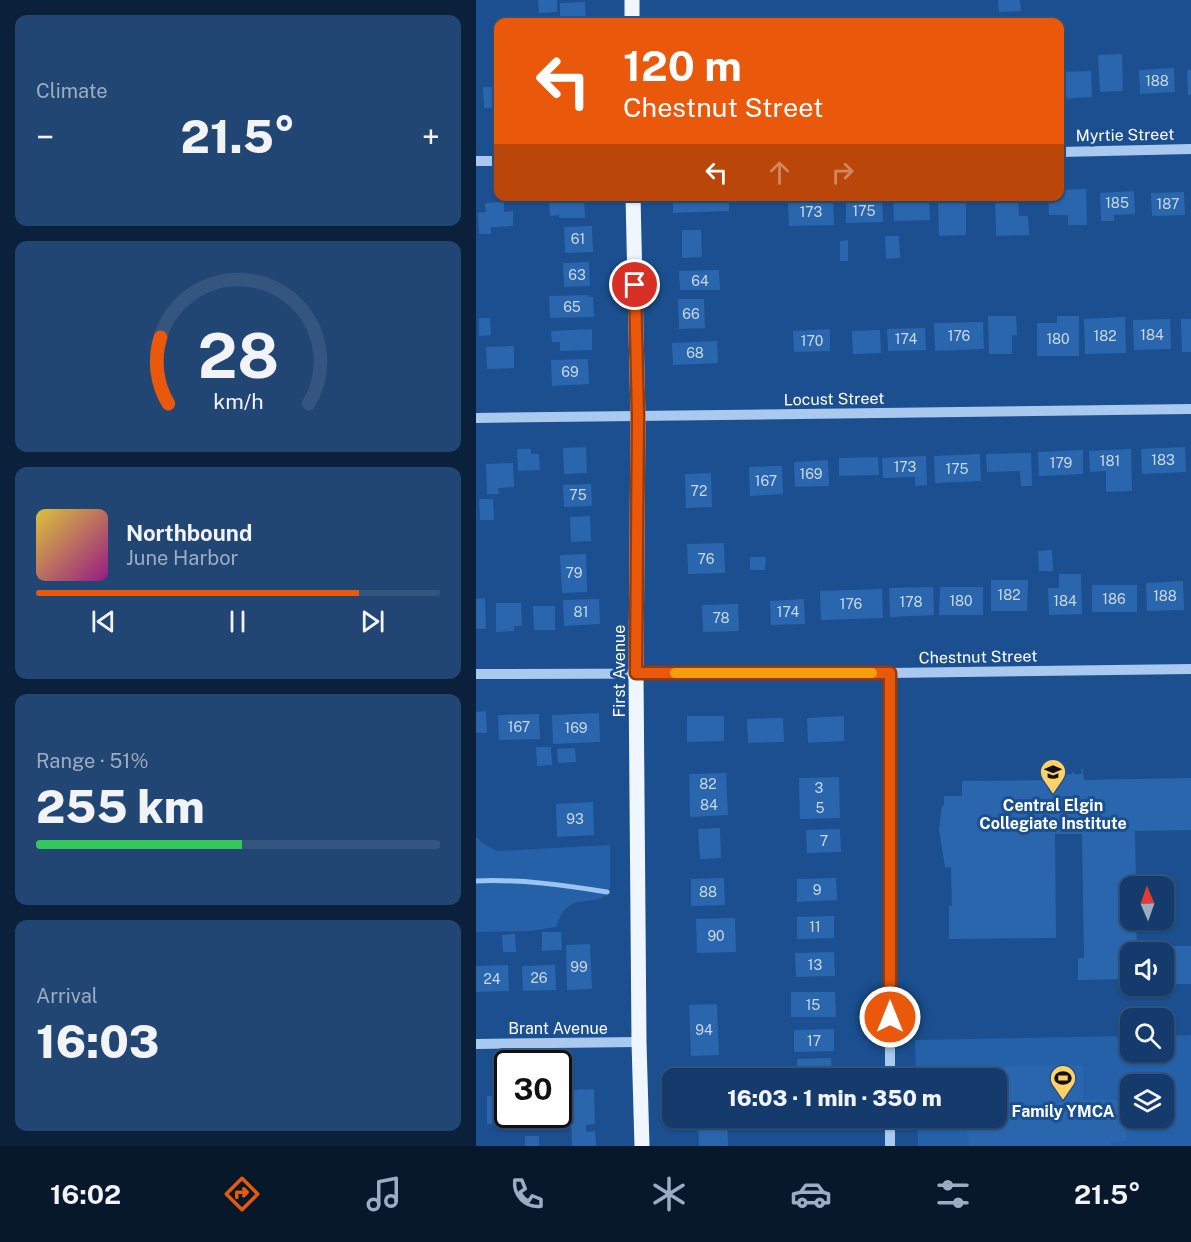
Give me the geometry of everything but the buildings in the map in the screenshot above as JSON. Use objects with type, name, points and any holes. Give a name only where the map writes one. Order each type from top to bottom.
[{"type":"main road","points":[[632,0],[632,18]]},
{"type":"main road","name":"First Avenue","points":[[634,201],[638,417],[636,673],[639,1042],[642,1146]]},
{"type":"street","name":"Myrtie Street","points":[[1064,152],[1192,149]]},
{"type":"street","points":[[476,161],[494,161]]},
{"type":"street","name":"Locust Street","points":[[476,418],[1192,409]]},
{"type":"street","name":"Chestnut Street","points":[[476,674],[890,673],[1192,669]]},
{"type":"street","points":[[890,673],[890,1068]]},
{"type":"street","name":"Brant Avenue","points":[[476,1044],[639,1042]]},
{"type":"street","points":[[890,1128],[890,1146]]},
{"type":"shaded area","points":[[476,836],[482,843],[497,851],[610,845],[610,893],[602,898],[573,904],[561,915],[556,927],[531,931],[476,932]]},
{"type":"shaded area","name":"Family YMCA","points":[[1191,1035],[1191,1146],[918,1146],[917,1128],[1007,1128],[1007,1068],[916,1068],[915,1040],[1120,1036],[1120,1062],[1174,1062],[1174,1036]]},
{"type":"waterway","points":[[476,881],[542,883],[607,892]]},
{"type":"slow traffic","points":[[675,673],[872,673]]},
{"type":"place","name":"Central Elgin Collegiate Institute","points":[[1053,795]]},
{"type":"place","name":"Family YMCA","points":[[1063,1101]]},
{"type":"route","points":[[635,285],[638,417],[636,673],[890,673],[890,1017]]}]
